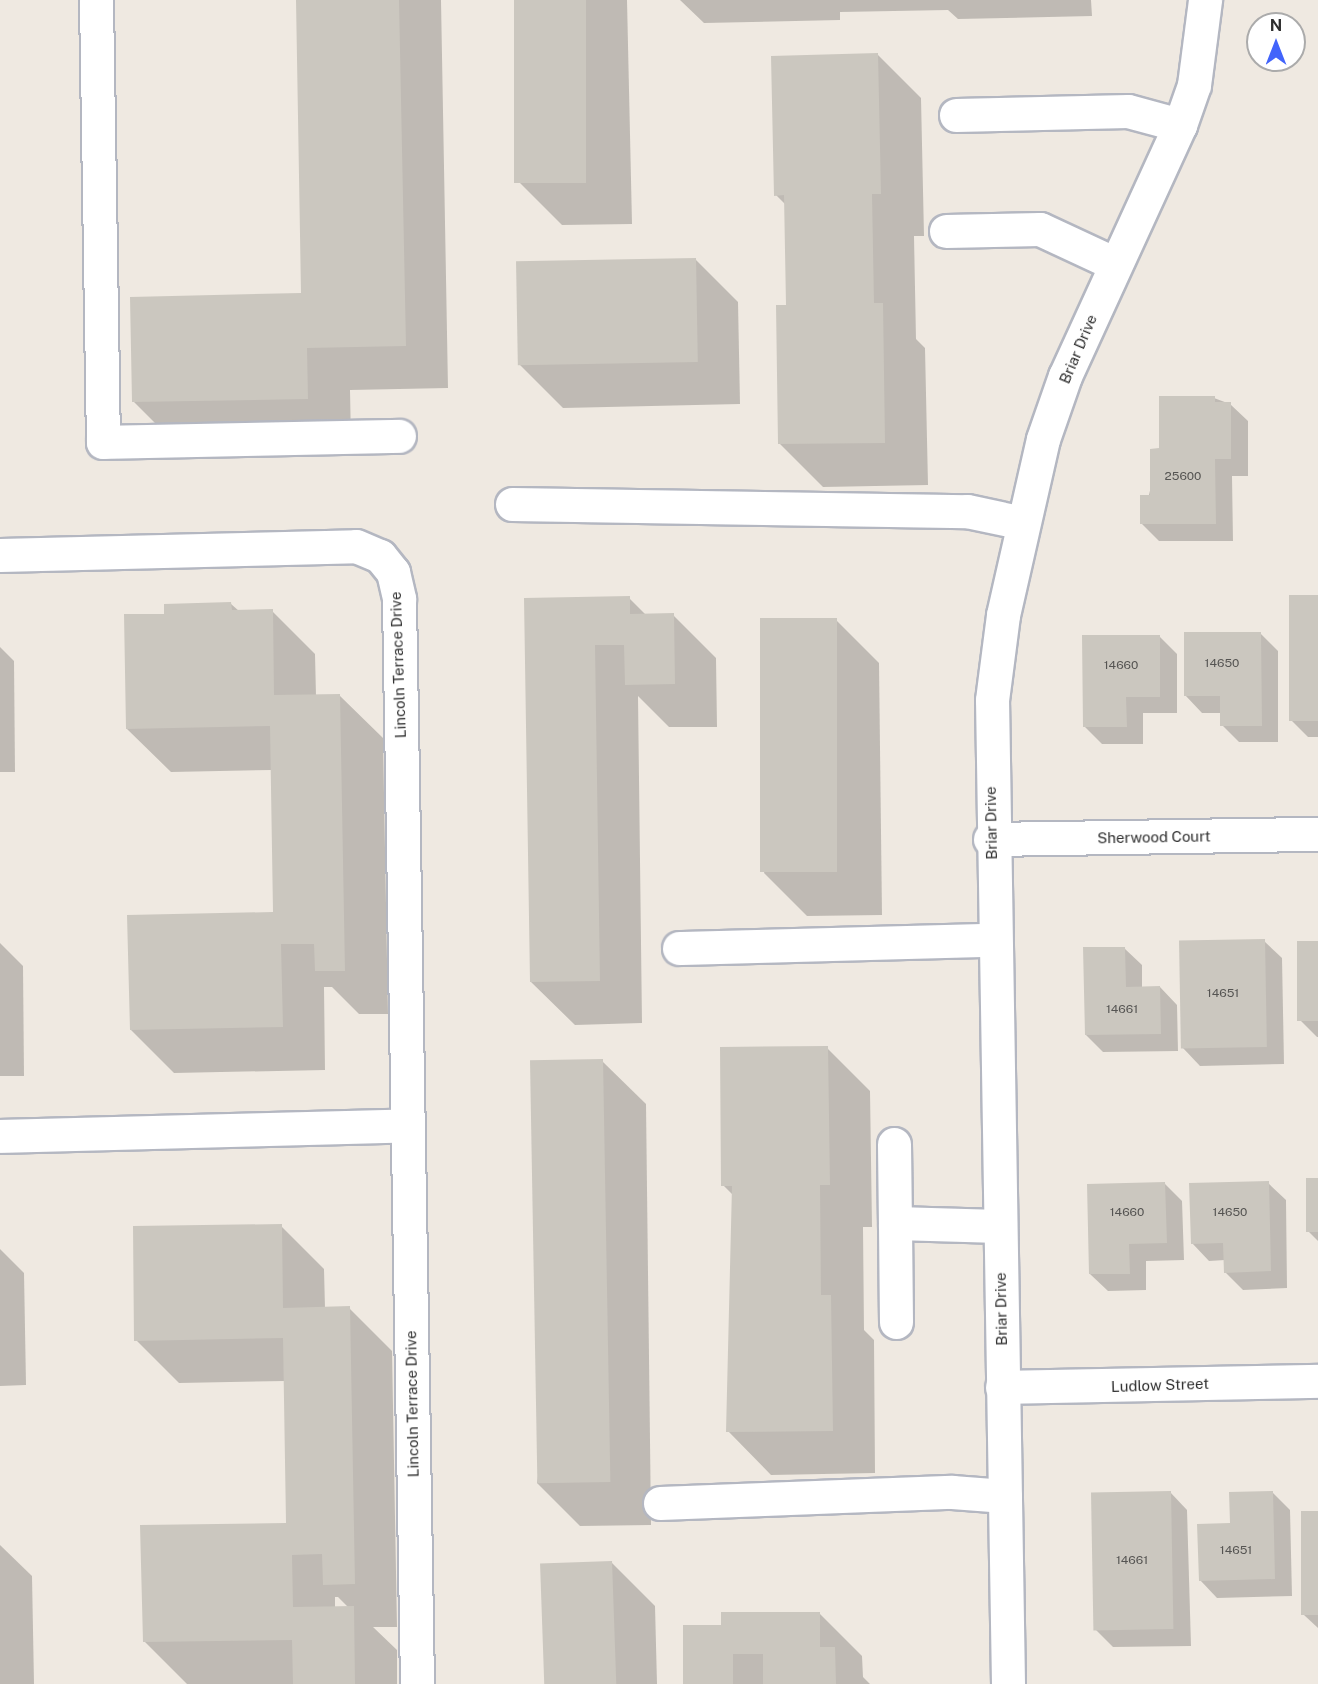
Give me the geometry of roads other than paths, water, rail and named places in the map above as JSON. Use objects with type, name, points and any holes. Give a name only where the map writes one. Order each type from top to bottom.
[{"type":"street","points":[[96,0],[103,442],[399,436]]},
{"type":"street","name":"Briar Drive","points":[[1008,1684],[994,940],[990,839],[992,700],[1023,523],[1046,429],[1115,264],[1180,125],[1194,85],[1205,0]]},
{"type":"street","points":[[956,115],[1128,111],[1180,125]]},
{"type":"street","points":[[946,231],[1040,229],[1115,264]]},
{"type":"street","points":[[512,504],[967,511],[1023,523]]},
{"type":"street","name":"Lincoln Terrace Drive","points":[[0,555],[356,546],[380,556],[393,572],[399,599],[417,1684]]},
{"type":"street","name":"Sherwood Court","points":[[990,839],[1318,834]]},
{"type":"street","points":[[679,948],[994,940]]},
{"type":"street","points":[[0,1136],[407,1125]]},
{"type":"street","points":[[894,1144],[896,1322]]},
{"type":"street","points":[[895,1223],[1000,1226]]},
{"type":"street","name":"Ludlow Street","points":[[1002,1387],[1318,1381]]},
{"type":"street","points":[[660,1503],[952,1492],[1005,1496]]}]
